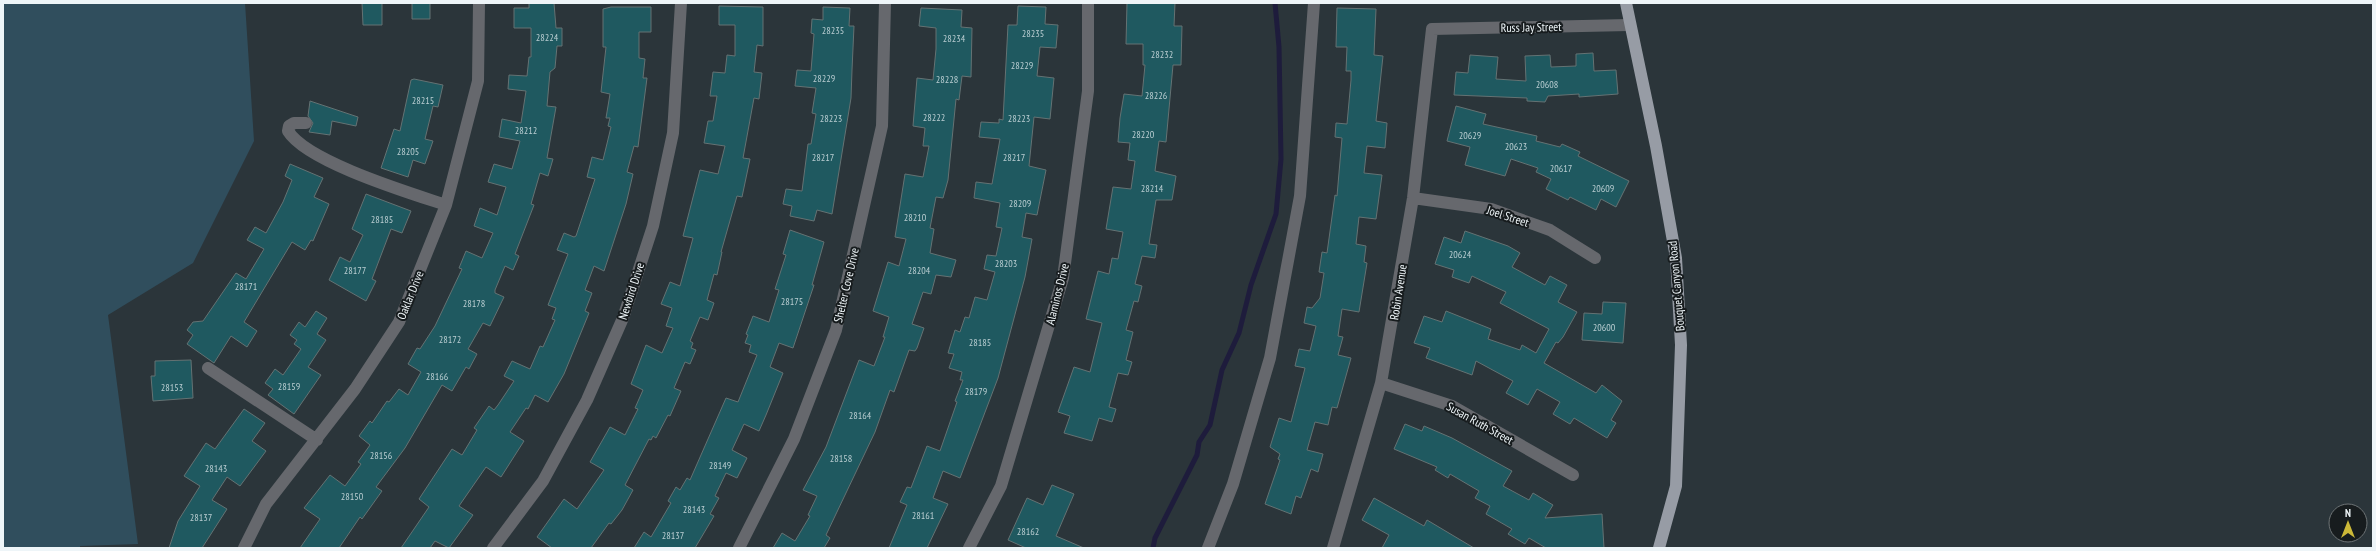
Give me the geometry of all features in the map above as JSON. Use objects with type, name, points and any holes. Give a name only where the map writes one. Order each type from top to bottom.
[{"type":"main road","name":"Bouquet Canyon Road","points":[[1626,3],[1629,25],[1656,146],[1676,258],[1681,345],[1676,486],[1659,548]]},
{"type":"street","name":"Oaklar Drive","points":[[244,548],[266,504],[356,389],[399,322],[446,205],[478,81],[479,3]]},
{"type":"street","name":"Newbird Drive","points":[[493,548],[542,481],[587,400],[623,318],[652,226],[673,133],[682,3]]},
{"type":"street","name":"Shelter Cove Drive","points":[[739,548],[794,439],[836,330],[882,126],[885,3]]},
{"type":"street","name":"Alaminos Drive","points":[[969,548],[1001,486],[1063,278],[1088,91],[1088,3]]},
{"type":"street","points":[[1208,548],[1233,484],[1270,358],[1300,196],[1314,3]]},
{"type":"street","name":"Russ Jay Street","points":[[1432,29],[1629,25]]},
{"type":"street","name":"Robin Avenue","points":[[1333,548],[1381,384],[1413,198],[1432,29]]},
{"type":"street","points":[[306,123],[294,123],[289,126],[288,131],[293,139],[310,150],[345,169],[446,205]]},
{"type":"street","name":"Joel Street","points":[[1413,198],[1491,209],[1550,230],[1595,258]]},
{"type":"street","points":[[208,368],[317,440]]},
{"type":"street","name":"Susan Ruth Street","points":[[1381,384],[1452,406],[1573,475]]},
{"type":"shaded area","points":[[3,3],[245,3],[254,141],[193,263],[108,315],[138,544],[80,546],[80,548],[3,548]]},
{"type":"building","points":[[362,3],[382,3],[382,25],[363,25]]},
{"type":"building","points":[[412,3],[430,3],[430,19],[412,19]]},
{"type":"building","points":[[529,3],[554,3],[556,28],[562,28],[562,46],[557,46],[555,68],[550,72],[547,106],[556,107],[547,158],[553,159],[548,176],[540,173],[531,204],[534,205],[515,254],[519,256],[513,270],[505,266],[495,290],[495,293],[504,297],[490,326],[483,323],[468,349],[477,354],[469,369],[466,367],[452,391],[442,385],[405,448],[376,487],[382,491],[362,519],[360,517],[339,548],[300,548],[320,519],[304,508],[330,475],[345,486],[361,464],[358,462],[370,445],[359,436],[370,421],[372,423],[387,401],[389,402],[399,389],[408,395],[421,372],[408,364],[417,348],[420,349],[435,326],[462,269],[459,268],[466,251],[482,258],[493,233],[474,226],[480,208],[497,215],[506,187],[488,182],[494,164],[512,169],[520,141],[499,137],[502,119],[521,123],[526,91],[508,89],[509,75],[527,76],[529,57],[531,57],[531,28],[514,28],[514,8],[529,8]]},
{"type":"building","points":[[1127,3],[1175,3],[1174,26],[1182,26],[1181,65],[1173,65],[1166,142],[1159,141],[1155,171],[1176,176],[1172,200],[1156,200],[1149,244],[1157,245],[1155,258],[1142,256],[1135,284],[1142,286],[1138,302],[1134,301],[1126,330],[1133,332],[1126,360],[1132,362],[1128,375],[1118,373],[1109,407],[1116,409],[1112,422],[1099,418],[1092,441],[1064,433],[1070,416],[1058,412],[1074,367],[1090,372],[1102,323],[1086,319],[1098,271],[1109,274],[1112,258],[1118,259],[1123,232],[1106,229],[1113,187],[1131,189],[1135,161],[1128,160],[1130,143],[1118,142],[1120,118],[1124,94],[1142,96],[1145,65],[1143,65],[1143,44],[1126,44]]},
{"type":"building","points":[[719,6],[763,7],[763,46],[757,45],[754,72],[762,73],[759,99],[754,98],[743,158],[750,159],[742,197],[737,196],[721,252],[717,275],[714,274],[707,300],[714,303],[708,320],[700,317],[690,341],[693,343],[691,348],[696,350],[690,364],[685,362],[674,388],[681,391],[670,416],[668,415],[656,438],[653,436],[651,440],[649,439],[625,485],[633,490],[622,510],[611,524],[609,523],[591,548],[552,548],[537,537],[564,499],[577,509],[604,470],[590,462],[610,427],[625,435],[638,409],[635,408],[643,390],[631,384],[646,345],[662,353],[673,328],[666,326],[672,308],[661,304],[670,282],[680,286],[693,238],[683,236],[700,170],[718,174],[725,146],[704,143],[708,121],[713,121],[717,96],[710,96],[713,72],[725,73],[727,55],[735,56],[735,25],[719,25]]},
{"type":"building","points":[[1018,6],[1046,7],[1045,24],[1058,25],[1056,48],[1040,47],[1037,76],[1054,78],[1050,119],[1034,117],[1029,166],[1046,170],[1037,215],[1026,213],[1022,237],[1032,239],[1025,277],[998,378],[960,478],[943,471],[933,498],[948,504],[927,548],[889,548],[907,505],[900,502],[907,487],[911,488],[927,446],[940,451],[957,402],[955,401],[963,380],[960,380],[962,372],[949,368],[954,354],[948,353],[955,330],[960,332],[965,317],[969,318],[975,297],[987,300],[995,272],[984,269],[987,255],[996,256],[1002,228],[996,227],[1000,203],[974,198],[976,182],[992,184],[1000,139],[979,137],[981,122],[999,123],[999,119],[1003,120],[1008,25],[1017,25]]},
{"type":"building","points":[[611,7],[651,7],[651,32],[639,32],[639,58],[645,59],[643,78],[647,78],[638,147],[634,146],[627,172],[633,174],[626,204],[604,271],[594,266],[585,290],[592,293],[585,311],[589,313],[564,374],[548,402],[535,395],[528,409],[526,408],[510,432],[524,441],[501,477],[486,467],[459,506],[473,515],[449,548],[435,541],[430,548],[401,548],[429,507],[419,499],[452,449],[462,455],[477,430],[474,428],[489,406],[494,410],[514,381],[504,376],[512,361],[530,369],[540,346],[543,347],[555,320],[552,319],[556,308],[548,305],[568,254],[557,250],[564,233],[574,237],[576,236],[595,179],[587,177],[592,157],[603,160],[611,127],[608,126],[610,118],[606,118],[610,94],[601,92],[606,47],[603,47],[603,9]]},
{"type":"building","points":[[823,7],[850,8],[849,26],[854,26],[851,98],[832,214],[817,210],[814,221],[790,216],[792,206],[783,204],[786,189],[802,191],[808,144],[811,144],[816,114],[812,113],[816,88],[795,86],[797,70],[811,71],[814,34],[811,33],[812,19],[823,20]]},
{"type":"building","points":[[921,8],[962,10],[961,27],[972,28],[971,77],[962,76],[959,100],[956,99],[948,180],[943,198],[936,197],[930,228],[934,229],[930,253],[956,260],[951,277],[936,275],[931,294],[923,292],[912,324],[924,328],[917,348],[915,351],[909,350],[894,392],[890,390],[875,432],[826,535],[830,538],[824,548],[773,548],[782,533],[795,541],[810,516],[808,515],[817,496],[803,490],[826,447],[859,360],[874,366],[885,337],[883,337],[889,317],[873,311],[888,262],[899,266],[906,239],[895,237],[905,174],[923,177],[929,146],[923,146],[925,128],[913,126],[917,78],[933,80],[936,49],[936,28],[919,26]]},
{"type":"building","points":[[1337,8],[1376,9],[1374,55],[1383,56],[1376,121],[1387,123],[1385,148],[1367,146],[1364,173],[1382,175],[1376,219],[1359,217],[1356,244],[1366,246],[1364,262],[1367,263],[1359,312],[1342,309],[1338,336],[1343,337],[1338,355],[1351,358],[1337,408],[1332,407],[1328,425],[1315,422],[1307,450],[1323,454],[1318,472],[1311,469],[1301,498],[1296,496],[1291,514],[1265,504],[1280,460],[1278,459],[1280,454],[1270,447],[1279,418],[1291,422],[1305,368],[1295,366],[1299,349],[1310,351],[1316,326],[1304,323],[1307,307],[1312,308],[1320,298],[1324,273],[1319,272],[1322,252],[1327,253],[1335,195],[1337,196],[1342,138],[1335,137],[1336,123],[1347,124],[1351,71],[1346,71],[1347,47],[1336,47]]},
{"type":"building","points":[[1593,53],[1594,71],[1616,70],[1618,94],[1579,97],[1579,94],[1548,96],[1545,102],[1527,101],[1527,98],[1454,95],[1456,72],[1468,73],[1470,55],[1498,57],[1496,79],[1526,81],[1525,56],[1550,55],[1551,67],[1576,66],[1576,54]]},
{"type":"building","points":[[414,79],[443,85],[438,107],[433,106],[425,139],[433,141],[425,164],[413,160],[408,177],[381,168],[394,129],[400,131],[411,80]]},
{"type":"building","points":[[310,101],[358,117],[356,126],[332,121],[330,135],[309,132],[313,123],[308,116]]},
{"type":"building","points":[[1456,106],[1486,114],[1483,124],[1537,136],[1536,141],[1560,147],[1562,144],[1580,152],[1578,156],[1629,181],[1616,207],[1601,199],[1596,210],[1570,197],[1568,200],[1546,189],[1551,179],[1536,172],[1538,168],[1511,159],[1505,176],[1465,165],[1470,147],[1447,141]]},
{"type":"building","points":[[290,164],[323,178],[314,197],[329,204],[313,241],[311,240],[305,250],[292,242],[244,322],[257,331],[247,347],[231,336],[214,363],[187,344],[193,335],[187,330],[193,322],[203,321],[236,273],[246,279],[264,249],[247,240],[255,227],[266,233],[283,202],[292,180],[285,176]]},
{"type":"building","points":[[366,194],[411,211],[402,233],[391,229],[372,279],[376,281],[366,301],[329,280],[340,257],[350,262],[363,235],[352,229]]},
{"type":"building","points":[[790,230],[824,242],[812,285],[814,285],[793,348],[779,343],[770,367],[783,373],[759,431],[744,424],[732,450],[747,458],[737,478],[726,473],[715,496],[719,498],[710,514],[714,516],[695,548],[634,548],[644,532],[651,537],[671,503],[668,501],[676,487],[680,490],[687,478],[690,480],[726,398],[738,402],[757,355],[749,352],[751,345],[745,343],[748,335],[746,334],[753,316],[769,322],[779,290],[775,289],[786,255],[783,254]]},
{"type":"building","points":[[1465,231],[1508,246],[1520,253],[1512,267],[1545,285],[1550,276],[1567,285],[1558,302],[1577,312],[1563,337],[1558,343],[1556,342],[1544,363],[1596,393],[1602,385],[1622,401],[1611,420],[1616,423],[1607,438],[1574,418],[1570,424],[1553,414],[1560,402],[1537,389],[1528,405],[1506,393],[1513,381],[1476,361],[1472,375],[1426,358],[1430,348],[1414,343],[1424,316],[1442,322],[1446,311],[1491,329],[1488,339],[1520,350],[1522,345],[1536,353],[1549,329],[1500,303],[1506,292],[1472,276],[1469,283],[1452,277],[1454,270],[1435,264],[1444,237],[1461,243]]},
{"type":"building","points":[[1603,302],[1626,303],[1623,343],[1582,340],[1584,313],[1602,314]]},
{"type":"building","points":[[316,311],[327,318],[317,334],[326,340],[308,367],[321,375],[294,414],[268,395],[273,389],[265,383],[275,369],[283,375],[301,349],[294,344],[297,340],[290,335],[299,322],[305,327]]},
{"type":"building","points":[[191,360],[193,398],[153,401],[151,376],[155,376],[155,361]]},
{"type":"building","points":[[244,409],[265,423],[252,441],[266,451],[240,486],[227,477],[212,500],[227,509],[202,548],[169,548],[178,521],[200,486],[184,476],[206,443],[215,449]]},
{"type":"building","points":[[1405,424],[1422,431],[1424,426],[1452,438],[1512,471],[1503,486],[1529,500],[1533,493],[1553,505],[1545,518],[1602,514],[1604,548],[1546,548],[1529,538],[1525,544],[1508,534],[1512,529],[1486,514],[1490,506],[1475,498],[1479,491],[1450,474],[1448,478],[1435,470],[1437,467],[1394,449]]},
{"type":"building","points":[[1052,485],[1074,494],[1056,536],[1084,548],[1026,548],[1008,540],[1027,498],[1043,505]]},
{"type":"building","points":[[1374,498],[1424,526],[1427,520],[1474,548],[1382,548],[1389,535],[1362,520]]},
{"type":"waterway","points":[[1153,548],[1155,538],[1197,455],[1199,442],[1210,425],[1222,370],[1239,333],[1251,285],[1276,214],[1281,159],[1279,47],[1275,3]]}]
